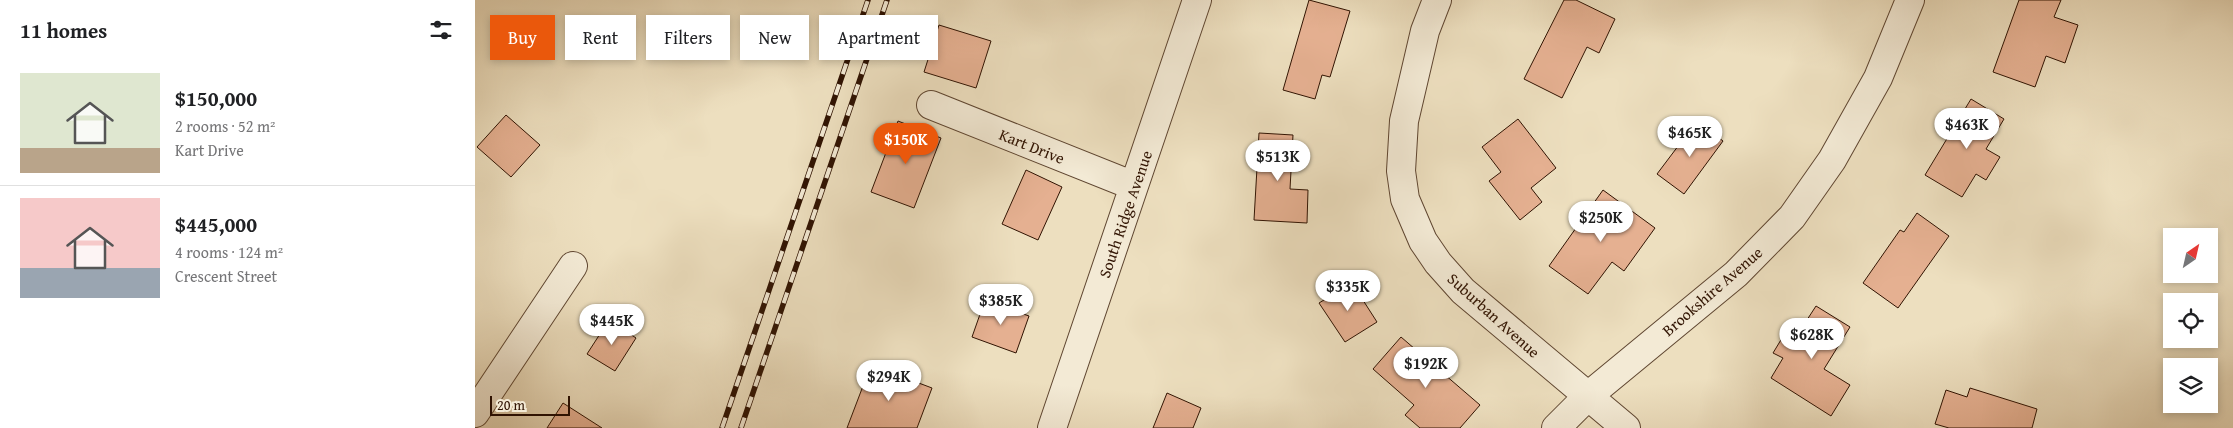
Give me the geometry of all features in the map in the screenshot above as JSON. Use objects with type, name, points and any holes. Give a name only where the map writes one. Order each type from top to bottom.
[{"type":"street","name":"South Ridge Avenue","points":[[1052,428],[1197,0]]},
{"type":"street","name":"Suburban Avenue","points":[[1437,0],[1425,31],[1404,121],[1401,171],[1405,199],[1423,241],[1438,264],[1463,291],[1626,428]]},
{"type":"street","name":"Brookshire Avenue","points":[[1556,428],[1588,396],[1736,274],[1792,217],[1832,160],[1878,78],[1910,0]]},
{"type":"street","name":"Kart Drive","points":[[931,105],[1134,186]]},
{"type":"street","points":[[475,413],[573,266]]},
{"type":"building","points":[[1309,0],[1350,11],[1330,77],[1322,75],[1315,99],[1283,90]]},
{"type":"building","points":[[1564,0],[1576,0],[1615,19],[1599,53],[1587,47],[1562,98],[1524,79]]},
{"type":"building","points":[[2019,0],[2061,0],[2054,17],[2078,25],[2065,63],[2046,56],[2035,87],[1993,72]]},
{"type":"building","points":[[939,25],[991,41],[976,88],[924,72],[928,60],[938,60]]},
{"type":"building","points":[[1971,99],[2004,119],[1986,149],[2000,157],[1986,180],[1976,174],[1962,197],[1925,175]]},
{"type":"building","points":[[506,115],[540,145],[511,177],[477,147]]},
{"type":"building","points":[[1518,119],[1556,168],[1531,188],[1542,202],[1520,220],[1489,181],[1501,172],[1482,147]]},
{"type":"building","points":[[898,121],[941,138],[914,208],[871,192]]},
{"type":"building","points":[[1697,121],[1723,141],[1684,194],[1657,174]]},
{"type":"building","points":[[1259,133],[1293,135],[1290,189],[1308,190],[1307,223],[1254,220]]},
{"type":"building","points":[[1026,170],[1062,187],[1038,240],[1002,224]]},
{"type":"building","points":[[1603,190],[1655,228],[1624,271],[1612,262],[1588,294],[1549,266]]},
{"type":"building","points":[[1917,213],[1949,236],[1898,308],[1863,283],[1900,230],[1904,232]]},
{"type":"building","points":[[1352,283],[1377,322],[1345,342],[1319,303]]},
{"type":"building","points":[[985,300],[1029,316],[1016,353],[972,337]]},
{"type":"building","points":[[1816,306],[1850,327],[1824,369],[1850,385],[1831,416],[1771,378],[1783,358],[1773,353],[1793,320],[1803,326]]},
{"type":"building","points":[[609,320],[636,338],[615,371],[587,354]]},
{"type":"building","points":[[1401,337],[1480,405],[1460,428],[1420,428],[1405,415],[1414,405],[1373,369]]},
{"type":"building","points":[[871,365],[932,388],[917,428],[847,428]]},
{"type":"building","points":[[1970,388],[2037,409],[2032,428],[1949,428],[1935,424],[1946,390],[1967,397]]},
{"type":"building","points":[[1167,393],[1201,408],[1193,428],[1153,428]]},
{"type":"building","points":[[563,403],[602,428],[547,428]]},
{"type":"railway","points":[[722,428],[868,0]]},
{"type":"railway","points":[[741,428],[887,0]]}]
